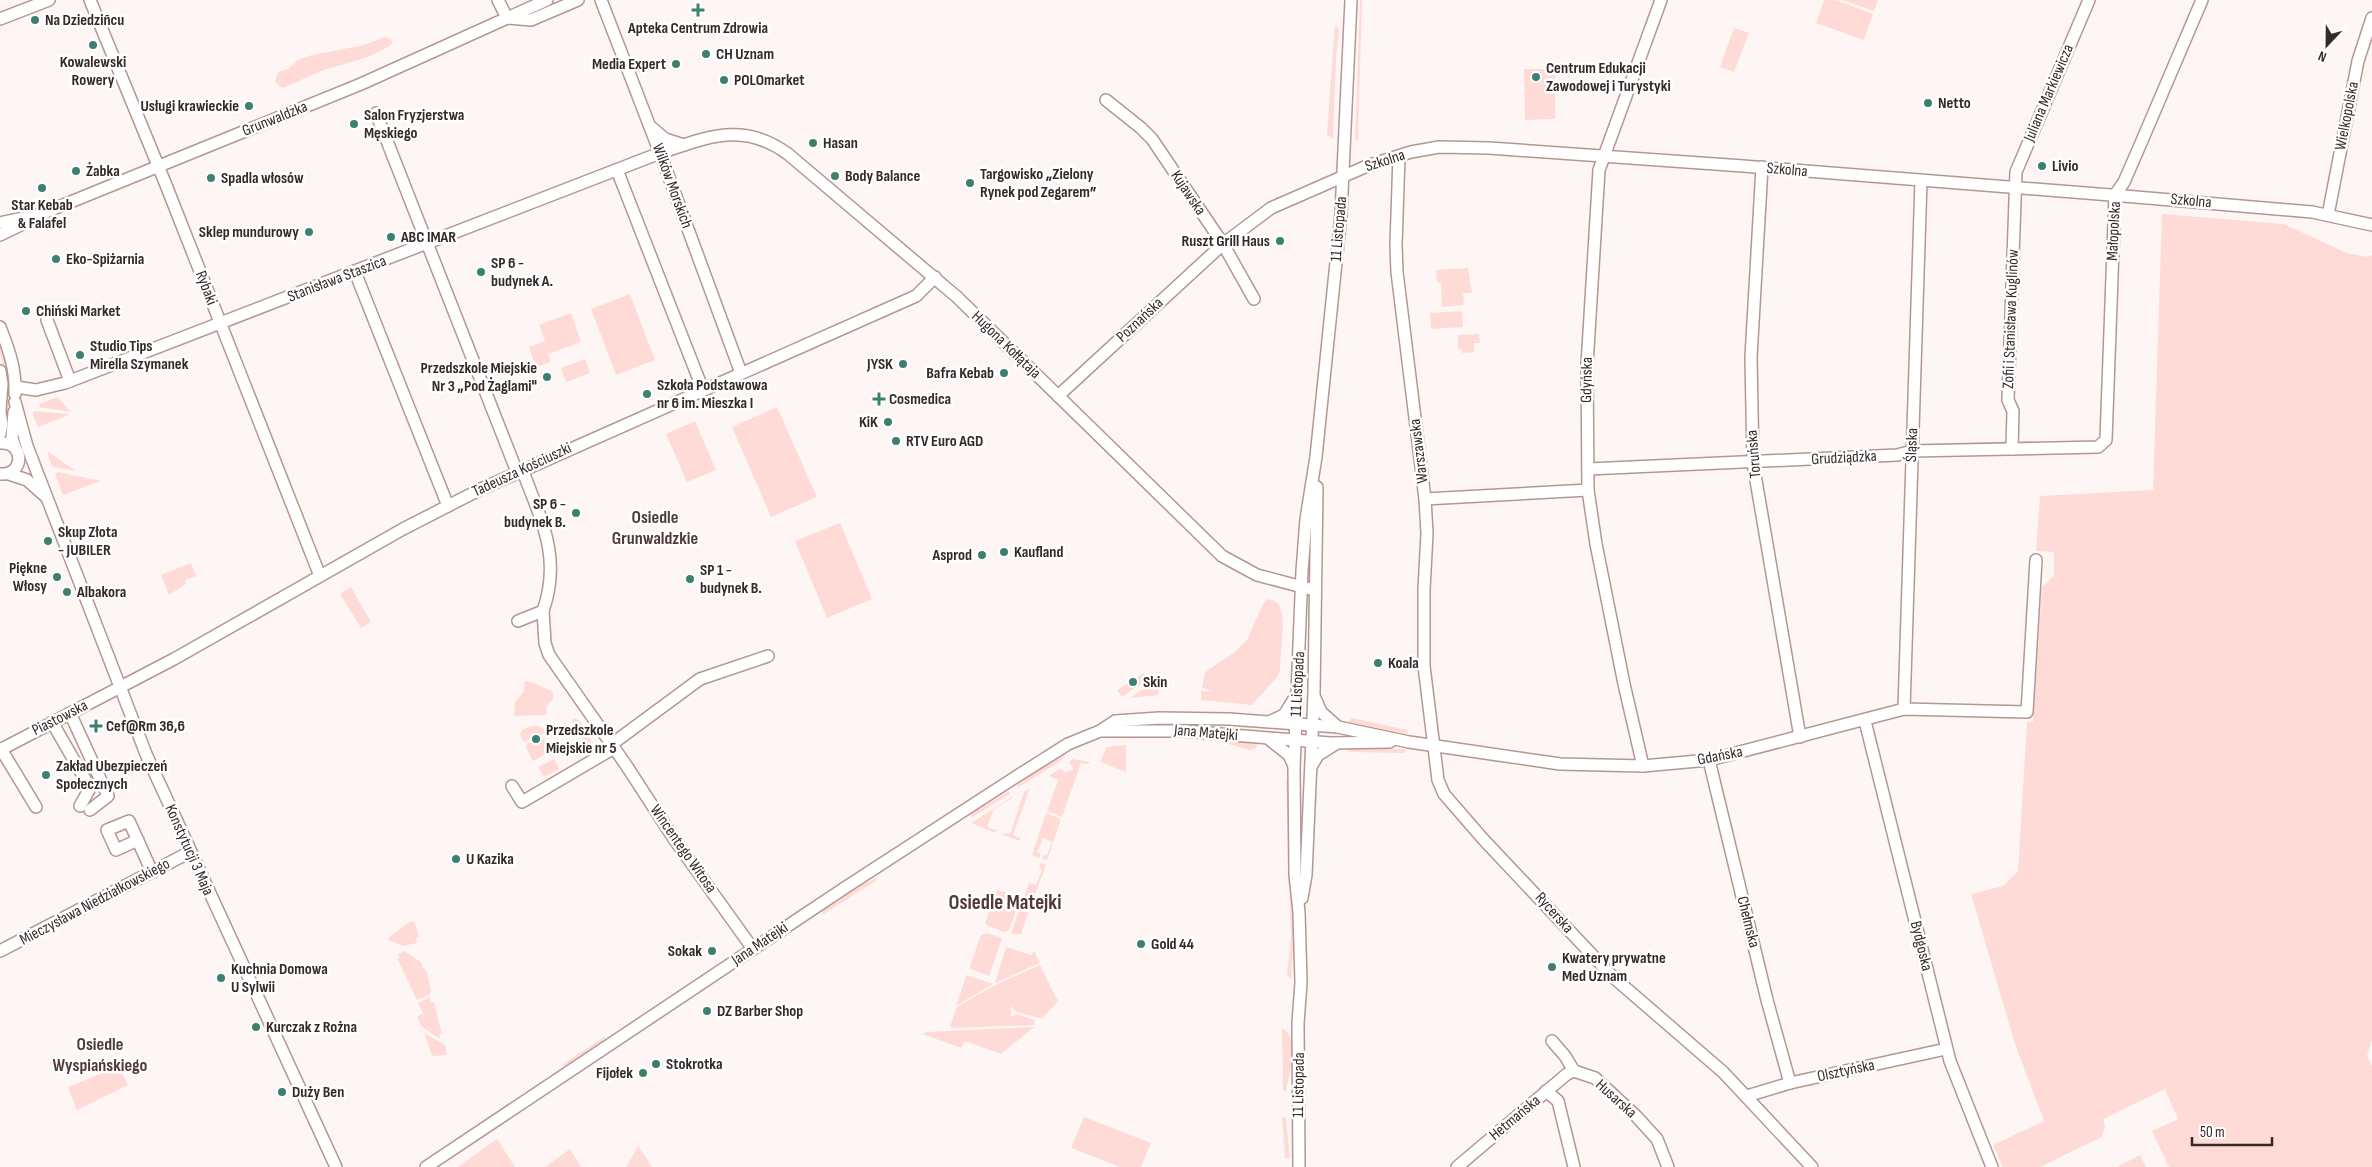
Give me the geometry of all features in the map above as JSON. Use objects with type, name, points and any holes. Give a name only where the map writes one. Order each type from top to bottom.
[{"type":"street","points":[[0,19],[50,0]]},
{"type":"street","name":"Rybaki","points":[[90,0],[158,166],[320,576]]},
{"type":"street","points":[[498,0],[506,18]]},
{"type":"street","name":"Grunwaldzka","points":[[0,232],[361,84],[547,0]]},
{"type":"street","name":"Grunwaldzka","points":[[506,18],[531,20],[578,0]]},
{"type":"street","name":"Wilków Morskich","points":[[601,0],[741,373]]},
{"type":"street","name":"11 Listopada","points":[[1300,1167],[1298,1133],[1301,983],[1299,912],[1295,875],[1294,768],[1297,693],[1305,527],[1316,457],[1343,177],[1351,0]]},
{"type":"street","name":"Gdyńska","points":[[1644,766],[1602,572],[1588,490],[1587,400],[1598,170],[1661,0]]},
{"type":"street","name":"Juliana Markiewicza","points":[[2014,188],[2016,172],[2089,0]]},
{"type":"street","name":"Małopolska","points":[[2098,447],[2106,440],[2115,195],[2124,182],[2202,0]]},
{"type":"street","name":"Wielkopolska","points":[[2328,214],[2358,61],[2372,18]]},
{"type":"street","name":"Kujawska","points":[[1106,100],[1152,139],[1223,244],[1254,298]]},
{"type":"street","name":"Wincentego Witosa","points":[[376,113],[550,543],[551,581],[544,609],[546,643],[549,655],[613,746],[674,838],[753,949]]},
{"type":"street","points":[[648,124],[666,139],[684,145]]},
{"type":"street","name":"Hugona Kołłątaja","points":[[660,154],[710,137],[736,134],[757,137],[772,143],[788,154],[935,277],[1222,556],[1257,575],[1314,590]]},
{"type":"street","name":"Szkolna","points":[[1223,244],[1271,208],[1343,177],[1399,156],[1424,149],[1455,146],[1762,167],[2115,195],[2328,214],[2372,225]]},
{"type":"street","name":"Stanisława Staszica","points":[[16,387],[44,390],[70,381],[660,154]]},
{"type":"street","name":"Warszawska","points":[[1399,156],[1397,272],[1428,533],[1424,590],[1424,666],[1434,746]]},
{"type":"street","name":"Toruńska","points":[[1762,167],[1751,356],[1753,463],[1800,737]]},
{"type":"street","points":[[617,170],[703,390]]},
{"type":"street","name":"Śląska","points":[[1904,710],[1921,181]]},
{"type":"street","name":"Zofii i Stanisława Kuglinów","points":[[2012,450],[2013,411],[2008,400],[2014,188]]},
{"type":"street","name":"Poznańska","points":[[1058,396],[1223,244]]},
{"type":"street","points":[[355,272],[448,506]]},
{"type":"street","name":"Tadeusza Kościuszki","points":[[120,688],[448,506],[520,471],[916,296],[935,277]]},
{"type":"street","points":[[47,320],[70,381]]},
{"type":"street","points":[[0,327],[12,357],[16,387],[12,438],[17,451],[17,467],[4,474]]},
{"type":"street","points":[[0,371],[2,384],[0,411],[2,424],[0,434]]},
{"type":"street","points":[[15,402],[19,422],[37,471]]},
{"type":"street","points":[[0,443],[7,443],[17,451]]},
{"type":"street","name":"Grudziądzka","points":[[1588,469],[1753,463],[1897,455],[1912,451],[2098,447]]},
{"type":"street","name":"Konstytucji 3 Maja","points":[[17,451],[37,471],[146,754],[336,1167]]},
{"type":"street","name":"11 Listopada","points":[[1299,912],[1306,875],[1313,725],[1314,590],[1318,520],[1316,457]]},
{"type":"street","name":"Konstytucji 3 Maja","points":[[4,474],[27,480],[48,499]]},
{"type":"street","points":[[1425,499],[1588,490]]},
{"type":"street","name":"Gdańska","points":[[1296,724],[1338,727],[1409,742],[1560,764],[1644,766],[1709,760],[1904,710],[2027,712],[2036,560]]},
{"type":"street","points":[[518,621],[544,609]]},
{"type":"street","points":[[512,786],[522,802],[613,746],[700,679],[768,656]]},
{"type":"street","name":"Piastowska","points":[[0,750],[120,688]]},
{"type":"street","points":[[1270,722],[1284,715],[1297,693]]},
{"type":"street","points":[[1314,694],[1321,712],[1338,727]]},
{"type":"street","points":[[52,722],[90,788],[85,808],[108,796],[70,713]]},
{"type":"street","name":"Jana Matejki","points":[[426,1167],[753,949],[1068,744],[1100,731],[1116,721],[1135,718],[1296,724]]},
{"type":"street","name":"Bydgoska","points":[[1865,721],[1946,1049],[1958,1086],[1992,1167]]},
{"type":"street","name":"Jana Matejki","points":[[1100,731],[1177,730],[1312,742]]},
{"type":"street","points":[[1269,739],[1289,755],[1294,768]]},
{"type":"street","name":"Gdańska","points":[[1312,742],[1409,742]]},
{"type":"street","points":[[1311,769],[1318,755],[1337,743]]},
{"type":"street","name":"Rycerska","points":[[1434,746],[1440,786],[1483,839],[1613,977],[1723,1072],[1812,1167]]},
{"type":"street","points":[[0,750],[36,807]]},
{"type":"street","name":"Chełmska","points":[[1709,760],[1767,1000],[1790,1083]]},
{"type":"street","points":[[138,840],[152,872]]},
{"type":"street","name":"Mieczysława Niedziałkowskiego","points":[[0,951],[190,852]]},
{"type":"street","points":[[1552,1041],[1566,1056],[1574,1070]]},
{"type":"street","name":"Olsztyńska","points":[[1747,1096],[1790,1083],[1946,1049]]},
{"type":"street","name":"Hetmańska","points":[[1457,1167],[1472,1161],[1546,1091],[1574,1070]]},
{"type":"street","name":"Husarska","points":[[1574,1070],[1595,1078],[1636,1116],[1657,1139],[1668,1167]]},
{"type":"street","points":[[1546,1091],[1558,1101],[1574,1167]]},
{"type":"shaded area","points":[[1360,0],[1362,0],[1358,140],[1355,140]]},
{"type":"shaded area","points":[[1824,0],[1836,0],[1873,14],[1864,40],[1816,23]]},
{"type":"shaded area","points":[[1842,0],[1878,0],[1874,11]]},
{"type":"shaded area","points":[[1335,25],[1339,30],[1333,139],[1327,134]]},
{"type":"shaded area","points":[[1734,28],[1749,33],[1734,72],[1720,67]]},
{"type":"shaded area","points":[[385,37],[391,39],[392,44],[374,54],[324,70],[282,88],[275,82],[278,72],[288,69],[298,60],[312,55],[364,45]]},
{"type":"shaded area","points":[[1524,69],[1555,69],[1555,119],[1525,120]]},
{"type":"shaded area","points":[[2162,214],[2284,224],[2347,253],[2368,257],[2372,255],[2372,1039],[2367,1056],[2372,1066],[2372,1167],[2169,1167],[2152,1131],[2178,1119],[2165,1089],[2103,1119],[2105,1127],[2102,1137],[2040,1167],[2003,1167],[1993,1145],[2044,1121],[2015,1044],[1971,894],[2003,886],[2018,871],[2027,722],[2033,722],[2042,587],[2054,576],[2054,552],[2036,551],[2040,496],[2153,490]]},
{"type":"shaded area","points":[[1468,268],[1472,293],[1463,293],[1464,305],[1442,307],[1441,283],[1437,283],[1436,270]]},
{"type":"shaded area","points":[[630,294],[655,360],[616,375],[591,309]]},
{"type":"shaded area","points":[[1462,311],[1463,327],[1431,329],[1430,313]]},
{"type":"shaded area","points":[[571,313],[581,342],[548,354],[551,362],[536,367],[529,347],[545,341],[539,325]]},
{"type":"shaded area","points":[[1479,334],[1480,343],[1474,343],[1474,352],[1462,353],[1462,349],[1458,350],[1458,335]]},
{"type":"shaded area","points":[[0,343],[7,367],[9,389],[7,437],[5,438],[8,384],[0,353]]},
{"type":"shaded area","points":[[585,359],[590,373],[566,382],[561,368]]},
{"type":"shaded area","points":[[57,397],[71,412],[39,407],[40,404]]},
{"type":"shaded area","points":[[777,407],[817,497],[771,517],[732,427]]},
{"type":"shaded area","points":[[34,411],[69,415],[38,427],[33,415]]},
{"type":"shaded area","points":[[695,421],[716,470],[687,482],[666,434]]},
{"type":"shaded area","points":[[47,451],[76,471],[52,467]]},
{"type":"shaded area","points":[[58,472],[101,481],[63,495],[55,474]]},
{"type":"shaded area","points":[[840,523],[872,599],[827,618],[795,541]]},
{"type":"shaded area","points":[[191,563],[196,576],[185,580],[186,584],[169,595],[161,575]]},
{"type":"shaded area","points":[[351,587],[371,622],[361,628],[340,594]]},
{"type":"shaded area","points":[[1268,599],[1278,603],[1283,621],[1280,671],[1277,677],[1252,705],[1201,700],[1201,691],[1212,691],[1202,688],[1205,672],[1232,654],[1247,640],[1264,602]]},
{"type":"shaded area","points":[[1144,673],[1148,679],[1122,697],[1117,690]]},
{"type":"shaded area","points":[[1159,677],[1162,679],[1158,695],[1130,698]]},
{"type":"shaded area","points":[[525,681],[553,692],[553,699],[546,707],[547,715],[514,716],[515,702],[523,693]]},
{"type":"shaded area","points":[[575,718],[581,722],[596,749],[593,750],[581,736],[572,720]]},
{"type":"shaded area","points":[[1352,718],[1408,730],[1407,734],[1348,722]]},
{"type":"shaded area","points":[[1131,722],[1260,724],[1259,728],[1201,725],[1132,726]]},
{"type":"shaded area","points":[[531,726],[539,726],[544,730],[543,734],[524,742],[520,734],[522,730]]},
{"type":"shaded area","points":[[541,738],[544,739],[550,751],[534,761],[526,747],[527,744]]},
{"type":"shaded area","points":[[1213,739],[1258,743],[1255,749],[1249,750]]},
{"type":"shaded area","points":[[1126,745],[1126,772],[1100,762],[1107,747]]},
{"type":"shaded area","points":[[1347,747],[1406,749],[1405,753],[1349,752]]},
{"type":"shaded area","points":[[1067,754],[1059,762],[1019,787],[1017,785],[1043,767]]},
{"type":"shaded area","points":[[554,759],[559,769],[544,777],[538,767]]},
{"type":"shaded area","points":[[1073,759],[1090,762],[1088,764],[1081,763],[1062,817],[1047,811],[1058,780],[1049,776],[1061,768],[1065,773],[1074,769],[1069,762]]},
{"type":"shaded area","points":[[1291,777],[1294,937],[1291,979],[1287,975],[1291,936],[1286,782]]},
{"type":"shaded area","points":[[1030,788],[1013,835],[1020,838],[1020,841],[1003,835],[1004,833],[1010,834],[1024,792]]},
{"type":"shaded area","points":[[1009,791],[1010,794],[971,818],[971,814]]},
{"type":"shaded area","points":[[1012,797],[994,809],[987,827],[997,830],[996,833],[971,823]]},
{"type":"shaded area","points":[[1046,813],[1061,819],[1047,860],[1042,859],[1043,855],[1047,855],[1052,842],[1043,838],[1037,852],[1041,854],[1039,858],[1032,855]]},
{"type":"shaded area","points":[[1041,863],[1046,864],[1029,912],[1022,903],[1029,883],[1036,885],[1042,870],[1039,868]]},
{"type":"shaded area","points":[[876,878],[877,880],[822,915],[823,910],[858,887]]},
{"type":"shaded area","points":[[997,890],[1014,895],[1019,902],[1009,930],[1005,932],[988,926],[985,923]]},
{"type":"shaded area","points":[[1021,905],[1028,913],[1021,934],[1011,934]]},
{"type":"shaded area","points":[[411,921],[415,923],[419,937],[416,937],[417,943],[403,946],[389,940],[389,937]]},
{"type":"shaded area","points":[[987,933],[1002,938],[989,976],[971,969],[970,966],[981,935]]},
{"type":"shaded area","points":[[1006,947],[1031,955],[1034,951],[1040,963],[995,983]]},
{"type":"shaded area","points":[[404,951],[421,962],[423,969],[426,969],[431,990],[429,995],[417,1000],[398,960],[395,960],[400,958],[398,954]]},
{"type":"shaded area","points":[[1040,965],[1058,1001],[1042,1019],[1017,1012],[1011,1006],[1011,1017],[1017,1014],[1034,1020],[1035,1025],[952,1028],[950,1026],[957,1007],[995,985]]},
{"type":"shaded area","points":[[966,976],[993,984],[956,1006]]},
{"type":"shaded area","points":[[430,997],[431,1002],[434,1002],[442,1034],[439,1035],[440,1039],[421,1026],[417,1017],[423,1013],[418,1003]]},
{"type":"shaded area","points":[[1034,1027],[1001,1054],[965,1041],[961,1048],[923,1034],[926,1032]]},
{"type":"shaded area","points":[[1282,1028],[1288,1033],[1292,1048],[1286,1091],[1283,1091]]},
{"type":"shaded area","points":[[424,1033],[445,1045],[447,1055],[432,1056]]},
{"type":"shaded area","points":[[604,1037],[605,1039],[576,1060],[564,1066],[563,1064]]},
{"type":"shaded area","points":[[119,1066],[128,1085],[77,1110],[68,1087]]},
{"type":"shaded area","points":[[1084,1117],[1151,1143],[1141,1167],[1120,1167],[1071,1148]]},
{"type":"shaded area","points":[[1282,1117],[1286,1118],[1290,1159],[1285,1158]]},
{"type":"shaded area","points":[[497,1139],[515,1167],[458,1167]]},
{"type":"shaded area","points":[[638,1146],[652,1167],[626,1167]]},
{"type":"shaded area","points":[[570,1149],[581,1167],[545,1167]]},
{"type":"shaded area","points":[[2140,1155],[2146,1167],[2117,1167]]},
{"type":"place","name":"Apteka Centrum Zdrowia","points":[[698,10]]},
{"type":"place","name":"Na Dziedziñcu","points":[[35,20]]},
{"type":"place","name":"Kowalewski Rowery","points":[[93,45]]},
{"type":"place","name":"CH Uznam","points":[[706,54]]},
{"type":"place","name":"Media Expert","points":[[676,64]]},
{"type":"place","name":"Centrum Edukacji Zawodowej i Turystyki","points":[[1536,77]]},
{"type":"place","name":"POLOmarket","points":[[724,80]]},
{"type":"place","name":"Netto","points":[[1928,103]]},
{"type":"place","name":"Usługi krawieckie","points":[[249,106]]},
{"type":"place","name":"Salon Fryzjerstwa Męskiego","points":[[354,124]]},
{"type":"place","name":"Hasan","points":[[813,143]]},
{"type":"place","name":"Livio","points":[[2042,166]]},
{"type":"place","name":"Żabka","points":[[76,171]]},
{"type":"place","name":"Body Balance","points":[[835,176]]},
{"type":"place","name":"Spadla włosów","points":[[211,178]]},
{"type":"place","name":"Targowisko „Zielony Rynek pod Zegarem”","points":[[970,183]]},
{"type":"place","name":"Star Kebab & Falafel","points":[[42,188]]},
{"type":"place","name":"Sklep mundurowy","points":[[309,232]]},
{"type":"place","name":"ABC IMAR","points":[[391,237]]},
{"type":"place","name":"Ruszt Grill Haus","points":[[1280,241]]},
{"type":"place","name":"Eko-Spiżarnia","points":[[56,259]]},
{"type":"place","name":"SP 6 - budynek A.","points":[[481,272]]},
{"type":"place","name":"Chiński Market","points":[[26,311]]},
{"type":"place","name":"Studio Tips Mirella Szymanek","points":[[80,355]]},
{"type":"place","name":"JYSK","points":[[903,364]]},
{"type":"place","name":"Bafra Kebab","points":[[1004,373]]},
{"type":"place","name":"Przedszkole Miejskie Nr 3 „Pod Żaglami\"","points":[[547,377]]},
{"type":"place","name":"Szkoła Podstawowa nr 6 im. Mieszka I","points":[[647,394]]},
{"type":"place","name":"Cosmedica","points":[[879,399]]},
{"type":"place","name":"KiK","points":[[888,422]]},
{"type":"place","name":"RTV Euro AGD","points":[[896,441]]},
{"type":"place","name":"SP 6 - budynek B.","points":[[576,513]]},
{"type":"place","name":"Skup Złota - JUBILER","points":[[48,541]]},
{"type":"place","name":"Kaufland","points":[[1004,552]]},
{"type":"place","name":"Asprod","points":[[982,555]]},
{"type":"place","name":"Piękne Włosy","points":[[57,577]]},
{"type":"place","name":"SP 1 - budynek B.","points":[[690,579]]},
{"type":"place","name":"Albakora","points":[[67,592]]},
{"type":"place","name":"Koala","points":[[1378,663]]},
{"type":"place","name":"Skin","points":[[1133,682]]},
{"type":"place","name":"Cef@Rm 36,6","points":[[96,726]]},
{"type":"place","name":"Przedszkole Miejskie nr 5","points":[[536,739]]},
{"type":"place","name":"Zakład Ubezpieczeń Społecznych","points":[[46,775]]},
{"type":"place","name":"U Kazika","points":[[456,859]]},
{"type":"place","name":"Gold 44","points":[[1141,944]]},
{"type":"place","name":"Sokak","points":[[712,951]]},
{"type":"place","name":"Kwatery prywatne Med Uznam","points":[[1552,967]]},
{"type":"place","name":"Kuchnia Domowa U Sylwii","points":[[221,978]]},
{"type":"place","name":"DZ Barber Shop","points":[[707,1011]]},
{"type":"place","name":"Kurczak z Rożna","points":[[256,1027]]},
{"type":"place","name":"Stokrotka","points":[[656,1064]]},
{"type":"place","name":"Fijołek","points":[[643,1073]]},
{"type":"place","name":"Duży Ben","points":[[282,1092]]},
{"type":"district","name":"Osiedle Grunwaldzkie","points":[[655,527]]},
{"type":"district","name":"Osiedle Matejki","points":[[1005,902]]},
{"type":"district","name":"Osiedle Wyspiańskiego","points":[[100,1054]]}]
